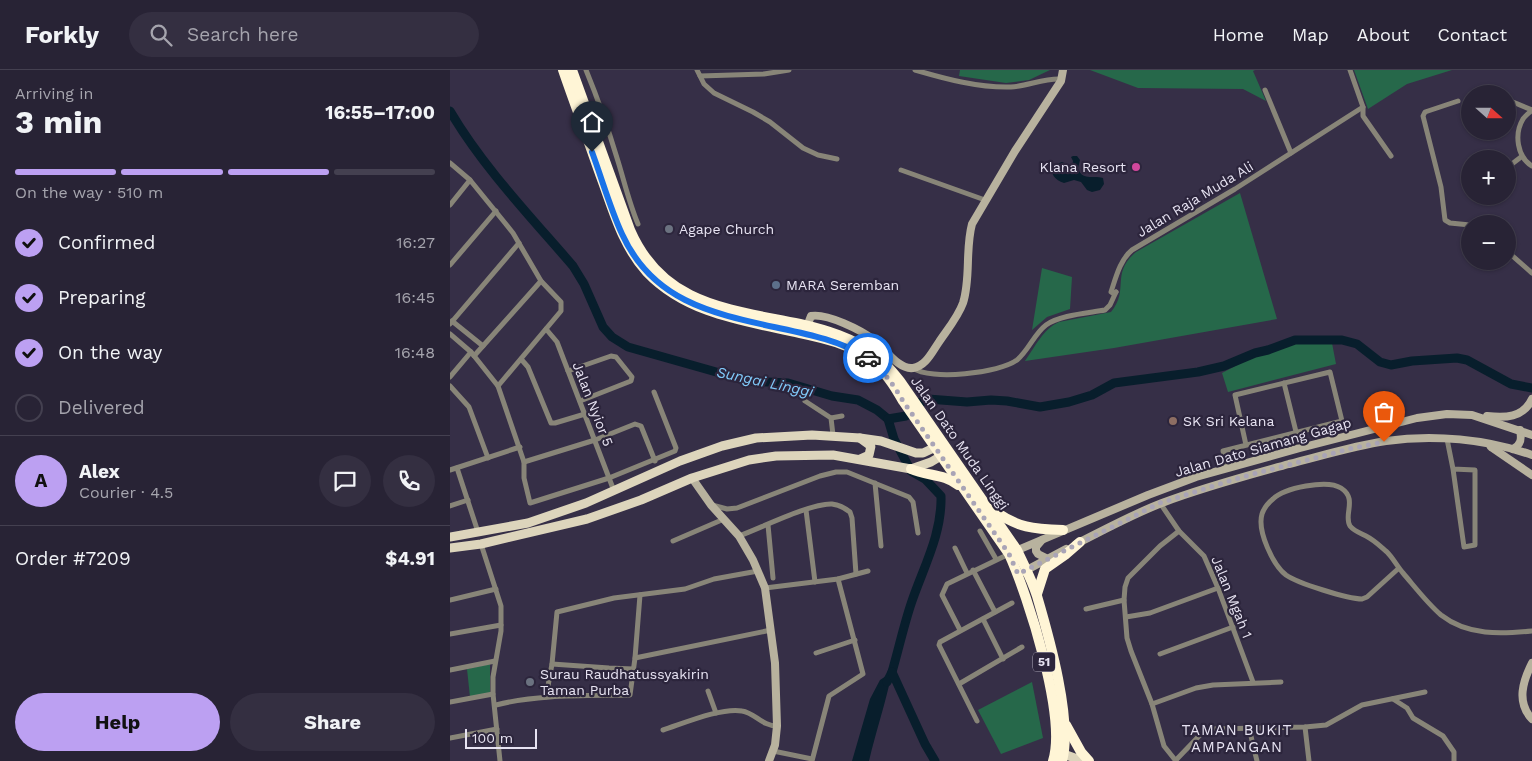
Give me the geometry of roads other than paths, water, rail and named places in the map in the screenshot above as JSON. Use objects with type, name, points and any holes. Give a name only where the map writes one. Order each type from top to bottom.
[{"type":"highway","name":"Jalan Dato Muda Linggi","points":[[569,70],[642,255],[673,286],[696,298],[805,330]]},
{"type":"highway","name":"Jalan Dato Muda Linggi","points":[[569,70],[621,233],[636,259],[646,271],[668,291],[694,305],[732,317],[805,330],[826,331],[852,340],[874,354],[892,371],[906,398],[942,450],[987,505],[1022,572],[1037,594],[1058,682],[1064,722],[1059,758]]},
{"type":"highway","name":"Jalan Dato Muda Linggi","points":[[942,450],[966,493],[1013,552]]},
{"type":"highway","points":[[911,469],[928,475],[943,476],[956,483],[966,493]]},
{"type":"highway","points":[[987,505],[1012,523],[1025,527],[1063,530]]},
{"type":"highway","points":[[1037,594],[1045,570],[1080,542]]},
{"type":"highway","name":"Jalan Dato Muda Linggi","points":[[1022,572],[1043,657],[1054,715],[1059,758]]},
{"type":"highway","points":[[1064,722],[1081,752],[1089,761]]},
{"type":"main road","points":[[805,330],[811,316],[818,315],[855,329],[873,339],[905,367],[913,368],[924,363],[963,304],[966,288],[969,234],[972,224],[985,200],[1061,80],[1063,70]]},
{"type":"main road","points":[[1472,415],[1512,417],[1526,408],[1531,400]]},
{"type":"main road","name":"Jalan Dato Siamang Gagap","points":[[1013,552],[1173,485],[1227,468],[1417,418],[1447,414],[1472,415],[1532,435]]},
{"type":"main road","points":[[1513,449],[1520,443],[1520,430]]},
{"type":"main road","points":[[450,537],[528,523],[586,503],[680,461],[722,446],[756,438],[786,435],[833,436],[881,440],[923,454],[942,450]]},
{"type":"main road","points":[[860,438],[871,446],[869,455],[860,459]]},
{"type":"main road","name":"Jalan Dato Siamang Gagap","points":[[1022,572],[1160,503],[1228,480],[1353,448],[1404,439],[1447,439],[1485,443],[1532,455]]},
{"type":"main road","points":[[1485,443],[1532,475]]},
{"type":"main road","points":[[450,548],[481,544],[587,519],[641,500],[692,478],[748,460],[776,456],[833,455],[911,469],[942,450]]},
{"type":"main road","points":[[692,478],[739,536],[766,588],[775,663],[777,726],[773,751],[769,761]]},
{"type":"main road","points":[[1044,538],[1036,546],[1036,551],[1048,559]]},
{"type":"main road","points":[[1532,662],[1522,686],[1523,702],[1528,715],[1532,719]]},
{"type":"main road","points":[[1059,758],[1083,761]]},
{"type":"street","points":[[586,70],[599,102],[632,211],[638,224]]},
{"type":"street","points":[[697,70],[704,84],[714,94],[770,122],[803,148],[818,155],[837,159]]},
{"type":"street","points":[[700,76],[764,74],[789,70]]},
{"type":"street","points":[[915,70],[950,80],[994,86],[1022,86],[1053,79],[1061,80]]},
{"type":"street","points":[[1350,70],[1363,106],[1363,116],[1391,156]]},
{"type":"street","points":[[1265,90],[1291,153]]},
{"type":"street","points":[[1458,101],[1425,112],[1422,116],[1440,187],[1445,220],[1450,224],[1461,225]]},
{"type":"street","points":[[585,107],[599,102]]},
{"type":"street","points":[[1516,103],[1532,110],[1524,118],[1520,126],[1519,147],[1521,157],[1532,166]]},
{"type":"street","name":"Jalan Raja Muda Ali","points":[[913,368],[919,372],[948,376],[1006,366],[1016,361],[1024,353],[1047,324],[1059,319],[1105,310],[1110,306],[1116,292],[1114,294],[1111,292],[1125,256],[1132,250],[1235,189],[1363,106]]},
{"type":"street","points":[[1516,161],[1521,157]]},
{"type":"street","points":[[450,163],[470,180],[513,233],[540,281],[561,302],[561,311],[498,386]]},
{"type":"street","points":[[901,170],[985,200]]},
{"type":"street","points":[[450,205],[470,180]]},
{"type":"street","points":[[450,265],[496,212]]},
{"type":"street","points":[[483,346],[451,322],[519,243]]},
{"type":"street","points":[[1516,259],[1532,273]]},
{"type":"street","points":[[450,377],[483,346],[540,281]]},
{"type":"street","name":"Jalan Nyior 5","points":[[546,329],[557,342],[614,491]]},
{"type":"street","points":[[450,334],[473,354],[498,386],[520,447],[530,504],[610,478],[675,452],[676,448],[654,392]]},
{"type":"street","points":[[568,370],[611,356],[616,357],[631,375],[631,381],[580,401]]},
{"type":"street","points":[[521,358],[528,366],[551,422],[555,423],[585,414]]},
{"type":"street","points":[[1227,468],[1223,451],[1342,422],[1330,372],[1235,395],[1246,445]]},
{"type":"street","points":[[1284,383],[1300,448]]},
{"type":"street","points":[[450,386],[469,407],[488,458]]},
{"type":"street","points":[[805,401],[831,418],[842,416]]},
{"type":"street","points":[[831,418],[833,436]]},
{"type":"street","points":[[524,462],[595,440],[635,424],[641,426],[655,461]]},
{"type":"street","points":[[1447,439],[1464,547],[1475,545],[1475,470],[1453,469]]},
{"type":"street","points":[[450,470],[520,447]]},
{"type":"street","points":[[457,468],[478,532]]},
{"type":"street","points":[[712,505],[727,509],[737,508],[820,476],[836,472],[847,472],[909,497],[913,502],[918,533]]},
{"type":"street","points":[[875,483],[881,546]]},
{"type":"street","points":[[1399,568],[1362,599],[1296,581],[1286,575],[1270,555],[1261,524],[1262,514],[1266,506],[1282,492],[1310,486],[1336,486],[1342,489],[1350,502],[1348,523],[1351,528],[1378,544],[1389,554],[1399,568],[1442,615],[1455,623],[1493,634],[1532,631]]},
{"type":"street","points":[[450,506],[468,500]]},
{"type":"street","name":"Jalan Mgah 1","points":[[1160,503],[1179,531],[1204,556],[1253,682]]},
{"type":"street","points":[[739,536],[806,510],[830,504],[842,506],[850,512],[852,518],[856,574]]},
{"type":"street","points":[[806,510],[815,582]]},
{"type":"street","points":[[673,541],[724,519]]},
{"type":"street","points":[[768,525],[773,578]]},
{"type":"street","points":[[980,531],[996,559]]},
{"type":"street","points":[[1179,531],[1160,546],[1128,578],[1124,587],[1127,638],[1152,704],[1164,746],[1176,761],[1201,734],[1213,729],[1326,725],[1362,705],[1425,692]]},
{"type":"street","points":[[481,544],[501,606],[493,694],[496,706],[500,761]]},
{"type":"street","points":[[955,548],[967,573]]},
{"type":"street","points":[[960,630],[942,595],[942,591],[947,584],[967,573],[1013,552]]},
{"type":"street","points":[[973,570],[995,612]]},
{"type":"street","points":[[546,697],[552,664],[557,612],[614,598],[685,589],[714,578],[758,571]]},
{"type":"street","points":[[766,588],[838,579],[868,571]]},
{"type":"street","points":[[773,751],[812,760],[829,696],[863,674],[838,579]]},
{"type":"street","points":[[1126,617],[1147,613],[1218,588]]},
{"type":"street","points":[[450,600],[496,589]]},
{"type":"street","points":[[496,706],[516,700],[546,697],[630,694],[640,595]]},
{"type":"street","points":[[1086,609],[1124,600]]},
{"type":"street","points":[[976,721],[940,648],[940,642],[1012,603]]},
{"type":"street","points":[[983,619],[1003,659]]},
{"type":"street","points":[[450,634],[500,625]]},
{"type":"street","points":[[1160,654],[1233,627]]},
{"type":"street","points":[[635,658],[771,630]]},
{"type":"street","points":[[816,653],[855,640]]},
{"type":"street","points":[[959,684],[1022,647]]},
{"type":"street","points":[[450,670],[495,662]]},
{"type":"street","points":[[552,664],[633,669]]},
{"type":"street","points":[[1152,704],[1196,688],[1213,685],[1281,682]]},
{"type":"street","points":[[708,691],[716,713]]},
{"type":"street","points":[[450,702],[493,694]]},
{"type":"street","points":[[1392,698],[1407,708],[1413,718],[1443,736],[1454,752],[1454,761]]},
{"type":"street","points":[[662,730],[716,713],[734,710],[744,711],[764,724],[777,726]]},
{"type":"street","points":[[1305,727],[1309,761]]},
{"type":"street","points":[[450,738],[497,728]]},
{"type":"street","points":[[1249,728],[1257,761]]},
{"type":"water","points":[[1077,156],[1080,160],[1078,168],[1082,175],[1103,178],[1104,184],[1100,190],[1092,192],[1087,190],[1081,182],[1074,180],[1064,183],[1054,176],[1052,171],[1054,165],[1062,162],[1072,166],[1073,161],[1071,157]]},
{"type":"water","points":[[892,672],[869,761],[852,761],[870,699],[880,680]]},
{"type":"waterway","name":"Sungai Linggi","points":[[450,111],[492,171],[573,266],[584,284],[603,327],[612,337],[628,347],[748,381],[788,383],[832,396],[858,400],[877,410],[888,419],[894,439],[911,471],[925,479],[941,496],[941,510],[931,550],[906,618],[892,672],[887,682]]},
{"type":"waterway","points":[[888,419],[906,416],[921,402],[928,399],[967,402],[1007,401],[1040,407],[1069,402],[1092,395],[1114,383],[1198,372],[1224,366],[1255,353],[1295,340],[1342,340],[1357,344],[1380,362],[1391,365],[1412,361],[1457,358],[1467,360],[1511,384],[1532,388]]},
{"type":"waterway","points":[[892,672],[925,744],[935,761]]},
{"type":"place","name":"Klana Resort","points":[[1136,167]]},
{"type":"place","name":"Agape Church","points":[[669,229]]},
{"type":"place","name":"MARA Seremban","points":[[776,285]]},
{"type":"place","name":"SK Sri Kelana","points":[[1173,421]]},
{"type":"place","name":"Surau Raudhatussyakirin Taman Purba","points":[[530,682]]},
{"type":"district","name":"TAMAN BUKIT AMPANGAN","points":[[1237,738]]}]
